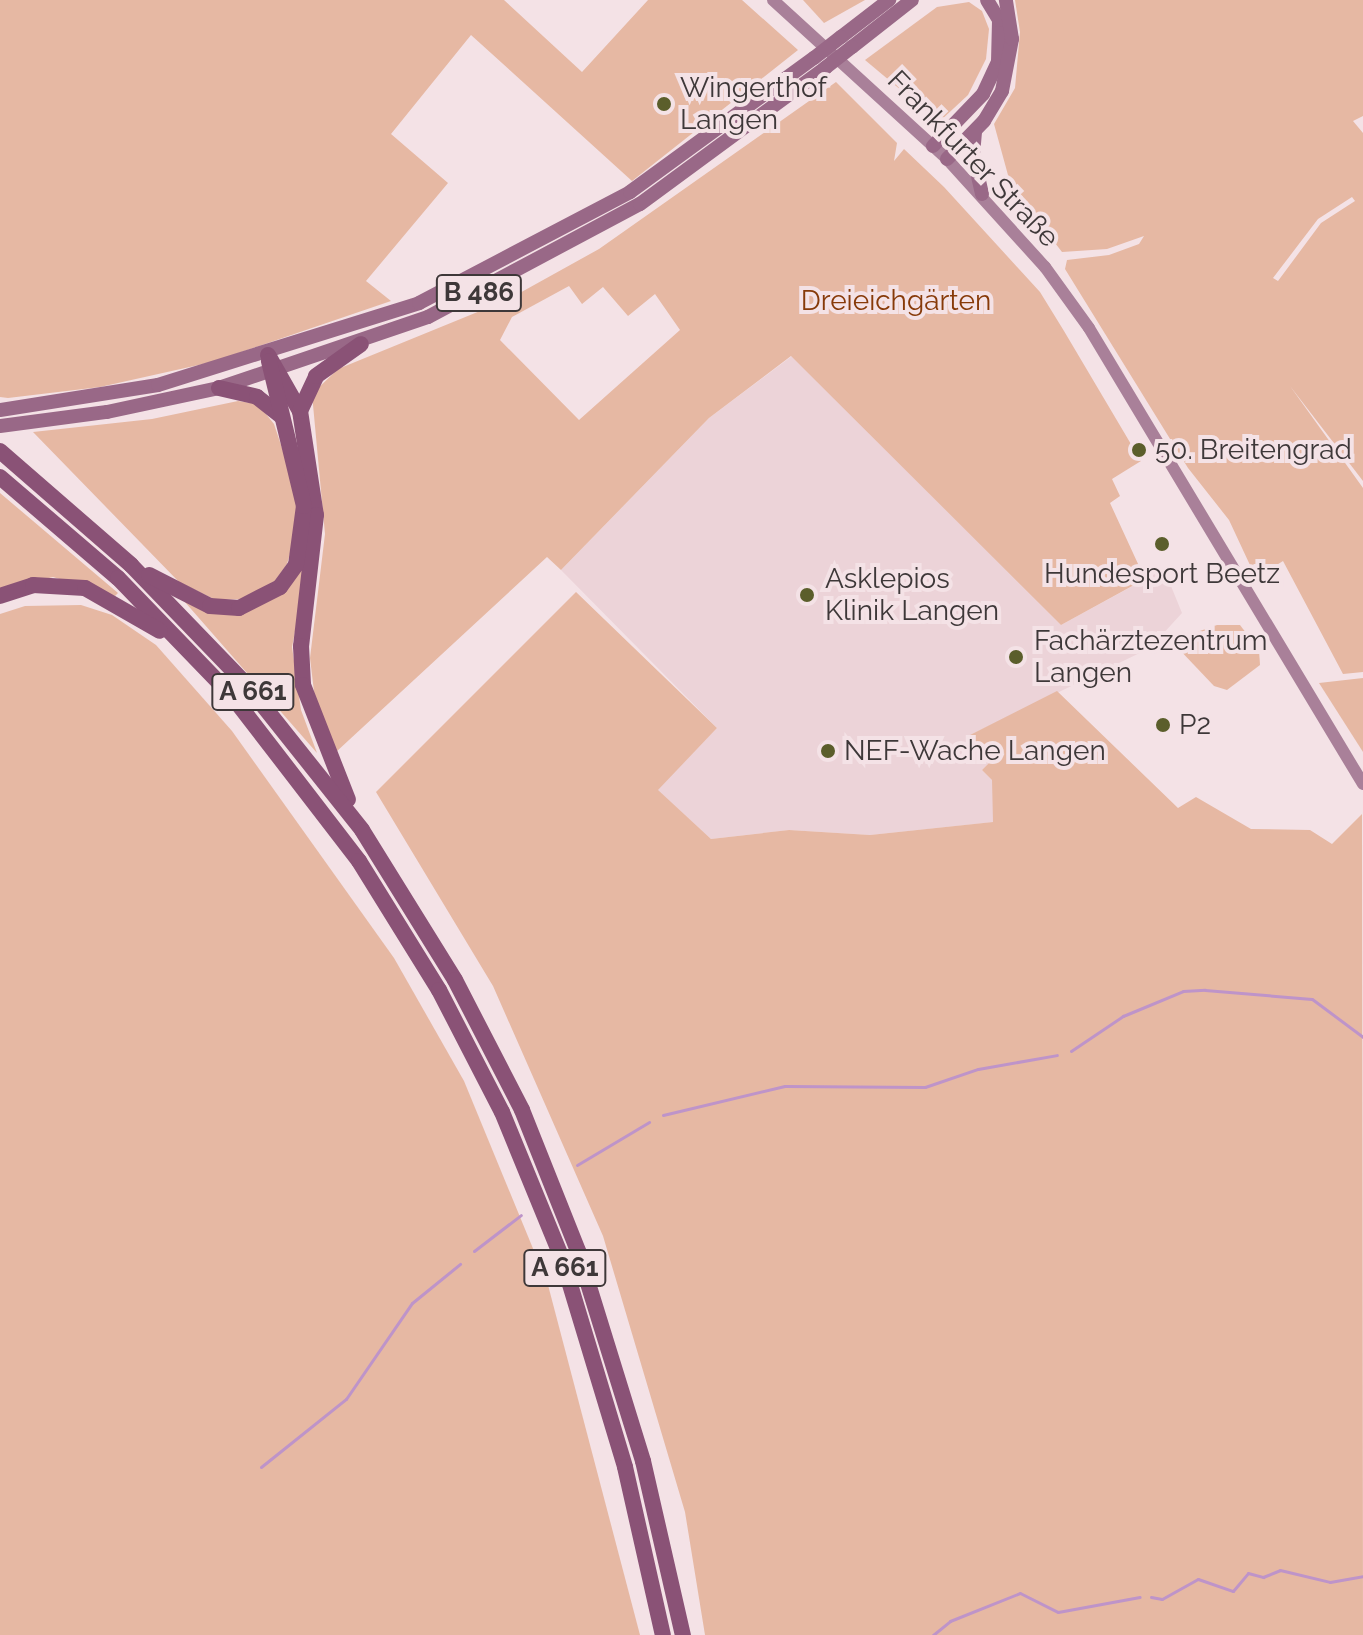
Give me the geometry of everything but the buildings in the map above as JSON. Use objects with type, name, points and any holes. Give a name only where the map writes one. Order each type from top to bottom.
[{"type":"highway","points":[[300,411],[316,376],[361,344]]},
{"type":"highway","points":[[131,565],[210,606],[239,608],[280,587],[299,557],[305,523],[297,463],[282,417],[268,355]]},
{"type":"highway","points":[[274,372],[300,411]]},
{"type":"highway","points":[[219,388],[257,397],[282,417]]},
{"type":"highway","name":"A 661","points":[[300,411],[317,539],[301,663],[309,710],[362,830]]},
{"type":"highway","name":"A 661","points":[[0,451],[131,565],[246,684],[362,830],[455,980],[552,1183],[619,1375],[683,1635]]},
{"type":"highway","name":"A 661","points":[[0,477],[70,534],[196,657],[271,743],[359,861],[439,990],[502,1112],[562,1258],[602,1383],[663,1635]]},
{"type":"highway","points":[[0,596],[33,585],[85,588],[134,613],[196,657]]},
{"type":"main road","name":"Frankfurter Straße","points":[[773,0],[782,5],[982,194],[1089,328],[1363,784]]},
{"type":"main road","name":"B 486","points":[[847,42],[889,0]]},
{"type":"main road","points":[[933,146],[983,94],[994,73],[1000,32],[987,0]]},
{"type":"main road","points":[[947,159],[976,130],[997,101],[1010,64],[1006,0]]},
{"type":"main road","name":"B 486","points":[[0,426],[44,422],[219,388],[361,344],[428,317],[592,234],[689,173],[847,42],[912,1]]},
{"type":"main road","name":"B 486","points":[[0,410],[121,393],[268,355],[419,303],[545,242],[674,163],[820,63]]},
{"type":"main road","points":[[976,130],[973,154],[982,194]]},
{"type":"shaded area","name":"Asklepios Klinik Langen","points":[[792,356],[1061,625],[1164,569],[1182,613],[1150,648],[968,736],[992,760],[982,770],[993,781],[994,822],[870,835],[789,830],[711,839],[657,790],[717,728],[561,570],[709,418]]},
{"type":"green space","points":[[0,0],[504,0],[582,72],[648,0],[742,0],[798,50],[632,181],[471,35],[391,134],[448,183],[366,281],[391,301],[212,362],[100,387],[8,398],[0,397]]},
{"type":"green space","points":[[803,0],[865,0],[824,23]]},
{"type":"green space","points":[[1015,0],[1363,0],[1363,116],[1353,121],[1363,133],[1363,481],[1290,386],[1363,488],[1363,672],[1343,674],[1283,561],[1256,578],[1229,520],[1188,468],[1065,269],[1067,260],[1109,255],[1139,244],[1144,236],[1107,249],[1062,252],[1011,186],[994,124],[1015,88],[1020,32]],"holes":[[[1352,197],[1355,201],[1321,223],[1278,281],[1273,278],[1318,219]]]},
{"type":"green space","points":[[969,2],[982,11],[989,29],[986,59],[968,95],[939,122],[865,60],[937,7]]},
{"type":"green space","name":"Dreieichgärten","points":[[836,82],[897,143],[894,161],[904,149],[944,187],[1040,292],[1141,461],[1112,479],[1120,496],[1110,503],[1145,579],[1061,625],[791,356],[709,418],[561,570],[547,557],[336,752],[315,700],[310,658],[325,534],[312,394],[338,369],[507,300],[599,249]],"holes":[[[569,286],[582,304],[603,287],[628,316],[655,294],[680,330],[579,420],[500,340],[512,317]]]},
{"type":"green space","points":[[238,401],[258,404],[274,424],[296,490],[299,522],[287,564],[275,581],[244,599],[216,600],[179,582],[33,432],[152,419]]},
{"type":"green space","points":[[0,493],[118,593],[115,596],[53,577],[0,590]]},
{"type":"green space","points":[[308,564],[292,647],[301,710],[317,753],[184,601],[233,615]]},
{"type":"green space","points":[[576,592],[717,728],[658,790],[711,839],[789,830],[870,835],[993,822],[992,780],[982,770],[992,760],[968,736],[1057,691],[1178,808],[1196,797],[1251,829],[1310,830],[1332,844],[1362,814],[1363,1635],[705,1635],[685,1512],[603,1236],[493,986],[376,792]]},
{"type":"green space","points":[[81,605],[112,615],[156,645],[232,731],[394,958],[464,1081],[548,1285],[640,1635],[0,1635],[0,614],[25,606]]},
{"type":"green space","points":[[1217,625],[1240,625],[1259,650],[1260,665],[1227,690],[1214,686],[1176,646],[1180,638]]},
{"type":"green space","points":[[1363,678],[1363,752],[1319,683]]},
{"type":"waterway","points":[[1071,1051],[1123,1016],[1183,991],[1312,999],[1363,1037]]},
{"type":"waterway","points":[[663,1115],[785,1086],[925,1087],[978,1069],[1057,1055]]},
{"type":"waterway","points":[[577,1165],[649,1122]]},
{"type":"waterway","points":[[474,1251],[521,1215]]},
{"type":"waterway","points":[[261,1467],[346,1399],[412,1303],[460,1264]]},
{"type":"waterway","points":[[1151,1597],[1162,1599],[1198,1579],[1233,1591],[1248,1573],[1263,1577],[1280,1570],[1330,1582],[1363,1576]]},
{"type":"waterway","points":[[933,1635],[950,1621],[1020,1593],[1058,1612],[1140,1597]]},
{"type":"place","name":"Wingerthof Langen","points":[[664,104]]},
{"type":"place","name":"50. Breitengrad","points":[[1139,450]]},
{"type":"place","name":"Hundesport Beetz","points":[[1162,544]]},
{"type":"place","name":"Asklepios Klinik Langen","points":[[807,595]]},
{"type":"place","name":"Fachärztezentrum Langen","points":[[1016,657]]},
{"type":"place","name":"P2","points":[[1163,725]]},
{"type":"place","name":"NEF-Wache Langen","points":[[828,751]]}]
